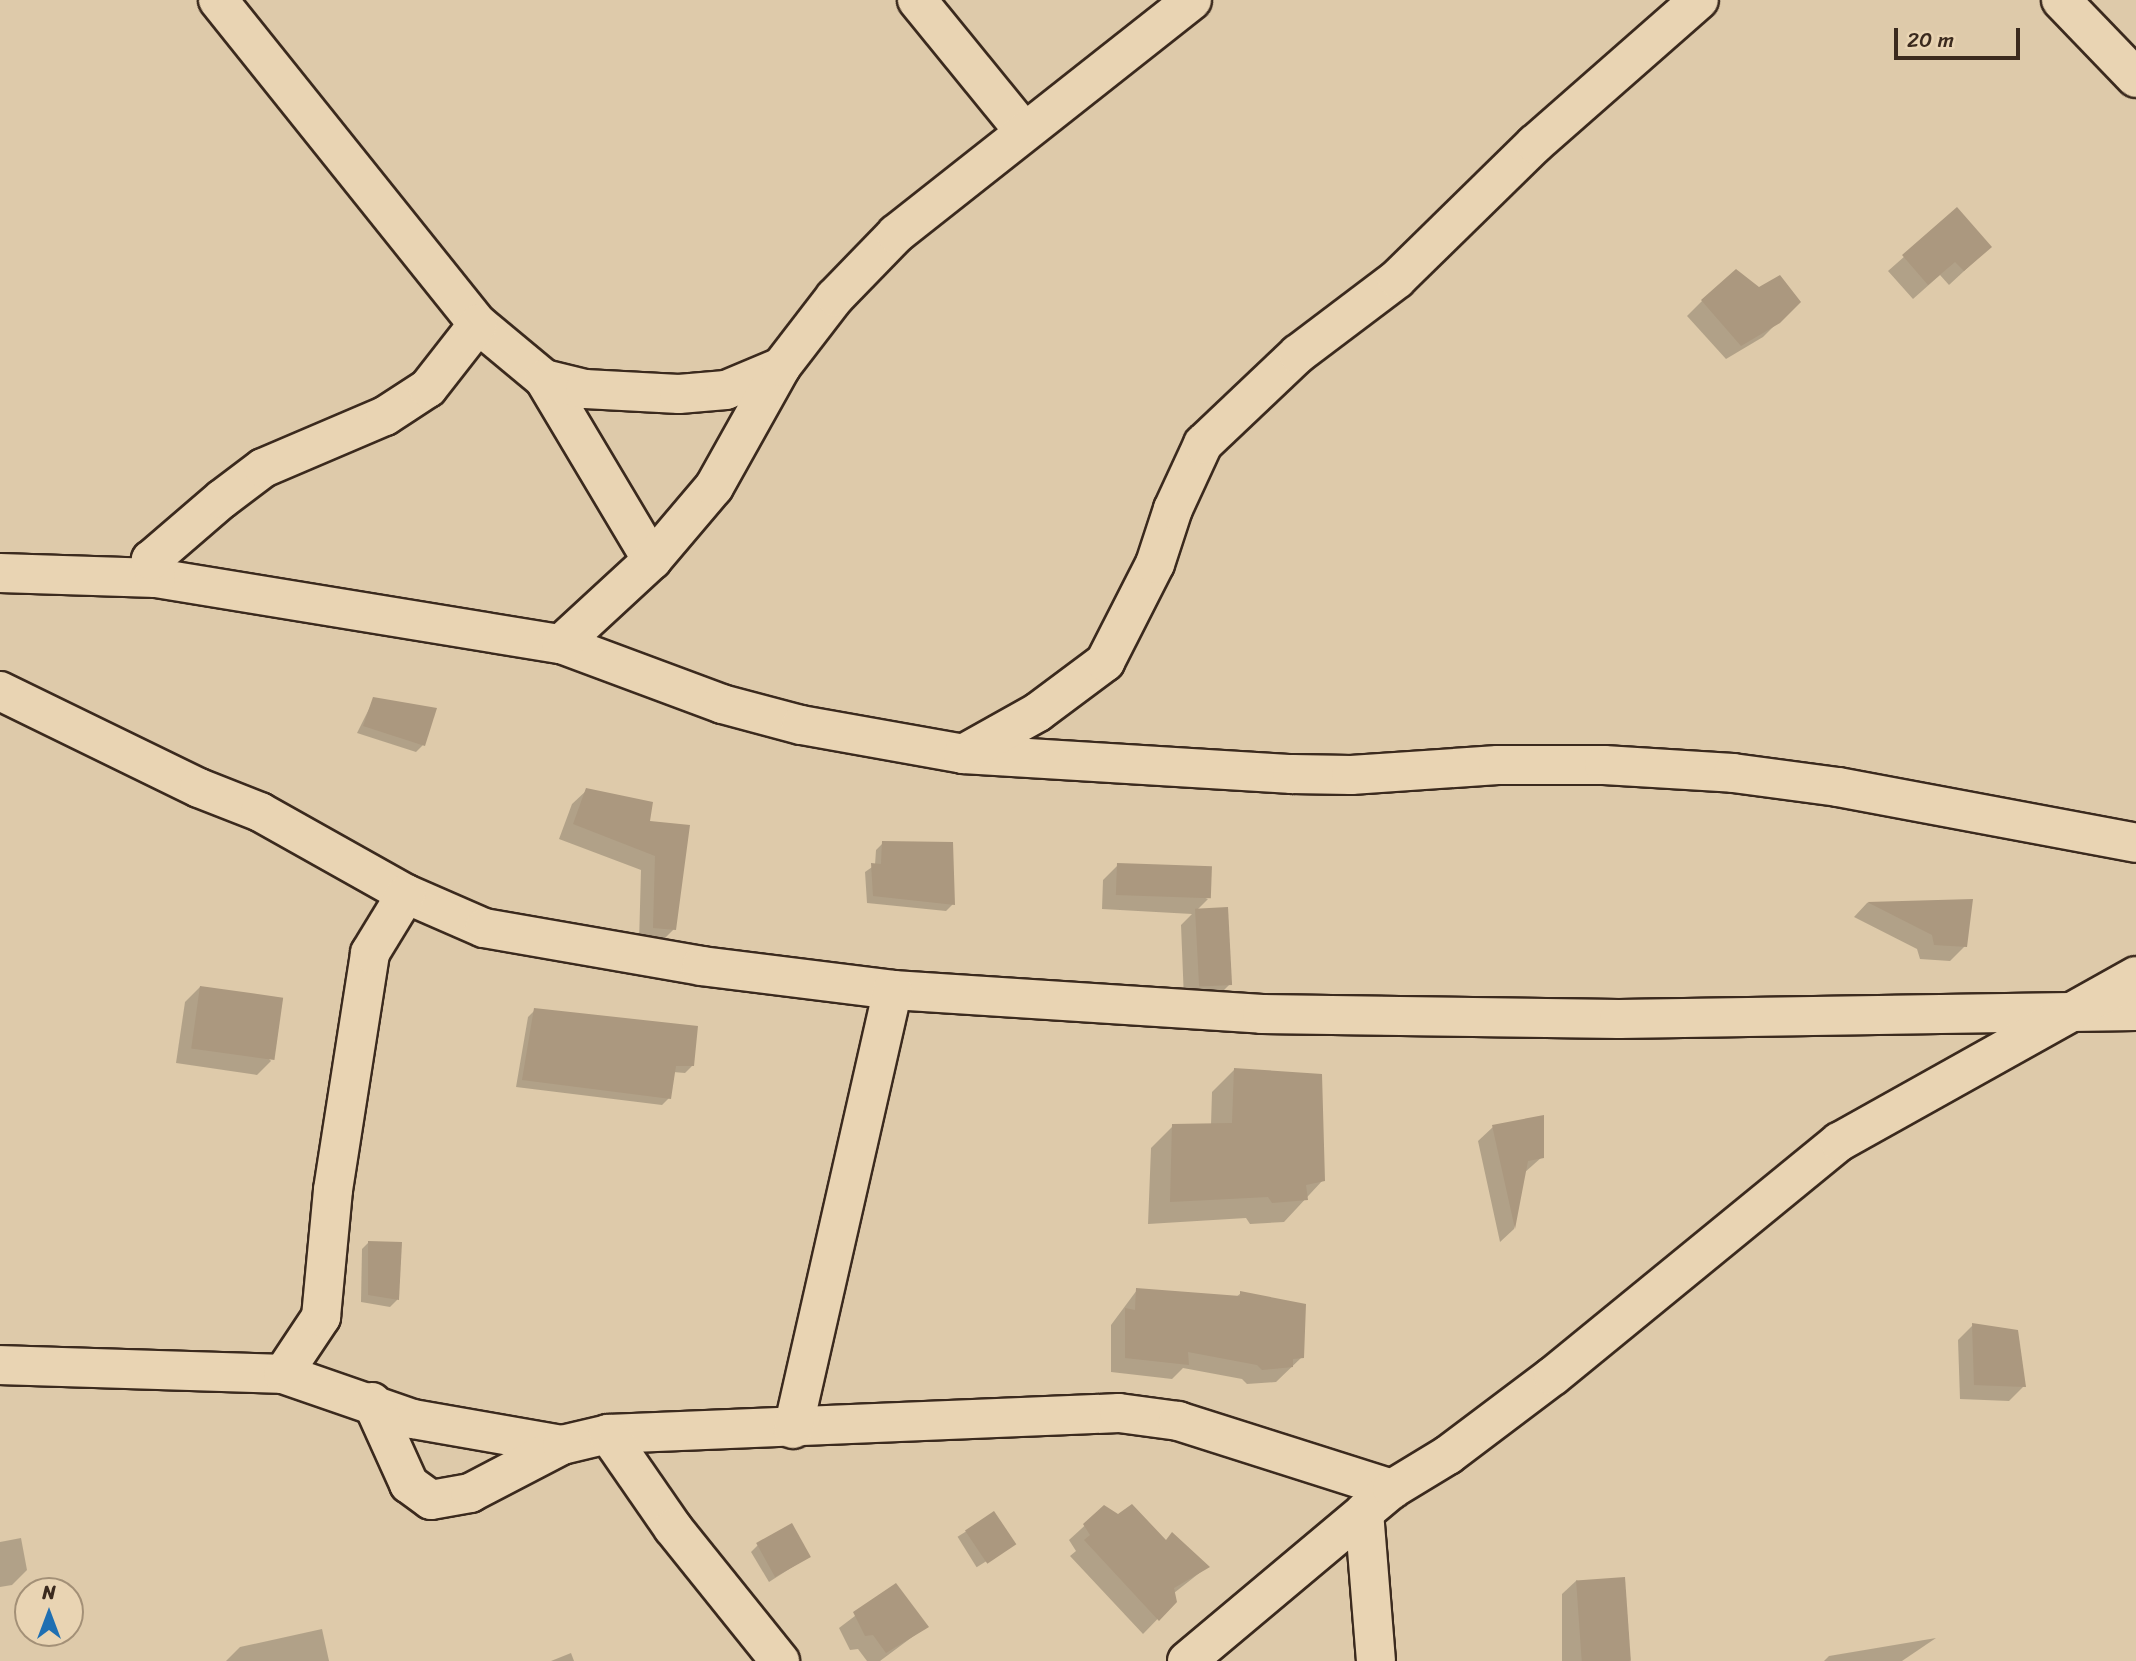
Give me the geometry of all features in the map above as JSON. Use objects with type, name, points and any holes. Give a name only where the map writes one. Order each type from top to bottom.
[{"type":"street","points":[[218,0],[478,324],[544,379],[652,560]]},
{"type":"street","points":[[917,0],[1023,130]]},
{"type":"street","points":[[561,644],[652,560],[714,487],[781,367],[835,297],[896,234],[1023,130],[1192,0]]},
{"type":"street","points":[[963,754],[1038,712],[1105,662],[1155,564],[1173,509],[1203,444],[1298,354],[1397,279],[1535,144],[1699,0]]},
{"type":"street","points":[[2062,0],[2136,78]]},
{"type":"street","points":[[156,578],[150,561],[222,499],[263,468],[385,416],[428,388],[478,324]]},
{"type":"street","points":[[544,379],[585,389],[679,394],[726,390],[781,367]]},
{"type":"street","points":[[0,573],[156,578],[561,644],[722,704],[801,725],[963,754],[1304,774],[1499,765],[1604,765],[1733,773],[1838,787],[2136,843]]},
{"type":"street","points":[[0,691],[199,788],[260,812],[407,894],[484,928],[701,966],[893,990],[1262,1014],[1619,1019],[2073,1015],[2136,1011]]},
{"type":"street","points":[[283,1374],[321,1317],[333,1190],[370,953],[407,894]]},
{"type":"street","points":[[1187,1661],[1378,1501],[1448,1455],[1553,1376],[1839,1142],[2073,1015],[2136,976]]},
{"type":"street","points":[[793,1429],[893,990]]},
{"type":"street","points":[[0,1366],[283,1374],[372,1402],[413,1419],[562,1445]]},
{"type":"street","points":[[372,1402],[409,1485],[431,1500],[470,1493],[562,1445],[608,1434],[1153,1415],[1378,1501]]},
{"type":"street","points":[[608,1434],[673,1528],[780,1661]]},
{"type":"street","points":[[1376,1661],[1378,1501]]},
{"type":"building","points":[[1957,207],[1992,247],[1964,271],[1955,262],[1928,285],[1902,255]]},
{"type":"building","points":[[1736,269],[1759,287],[1780,275],[1801,302],[1780,323],[1741,346],[1701,300]]},
{"type":"building","points":[[373,697],[437,708],[425,746],[363,726]]},
{"type":"building","points":[[586,788],[653,802],[650,821],[690,825],[676,930],[653,928],[655,856],[573,824]]},
{"type":"building","points":[[882,841],[953,842],[955,905],[873,896],[871,863],[881,864]]},
{"type":"building","points":[[1117,863],[1212,866],[1211,898],[1116,895]]},
{"type":"building","points":[[1973,899],[1967,947],[1934,945],[1932,935],[1867,902]]},
{"type":"building","points":[[1228,907],[1232,985],[1199,987],[1195,909]]},
{"type":"building","points":[[200,986],[283,998],[274,1060],[191,1048]]},
{"type":"building","points":[[534,1008],[698,1026],[694,1066],[676,1066],[671,1099],[522,1080]]},
{"type":"building","points":[[1234,1068],[1322,1074],[1325,1181],[1306,1185],[1308,1200],[1272,1203],[1268,1197],[1170,1202],[1172,1124],[1232,1123]]},
{"type":"building","points":[[1544,1115],[1544,1158],[1528,1161],[1515,1229],[1492,1125]]},
{"type":"building","points":[[368,1241],[402,1242],[399,1300],[368,1295]]},
{"type":"building","points":[[1136,1288],[1240,1296],[1240,1291],[1306,1304],[1304,1358],[1293,1359],[1293,1367],[1262,1370],[1257,1365],[1188,1352],[1189,1365],[1125,1358],[1125,1308],[1135,1310]]},
{"type":"building","points":[[1972,1323],[2018,1330],[2026,1387],[1974,1385]]},
{"type":"building","points":[[1132,1504],[1166,1540],[1172,1532],[1210,1567],[1174,1588],[1177,1602],[1159,1621],[1084,1540],[1090,1535],[1083,1524],[1104,1505],[1118,1514]]},
{"type":"building","points":[[994,1511],[1016,1544],[987,1564],[965,1531]]},
{"type":"building","points":[[792,1523],[811,1557],[775,1577],[756,1543]]},
{"type":"building","points":[[1625,1577],[1631,1661],[1582,1661],[1576,1580]]},
{"type":"building","points":[[896,1583],[929,1627],[886,1653],[873,1635],[865,1636],[853,1612]]}]
